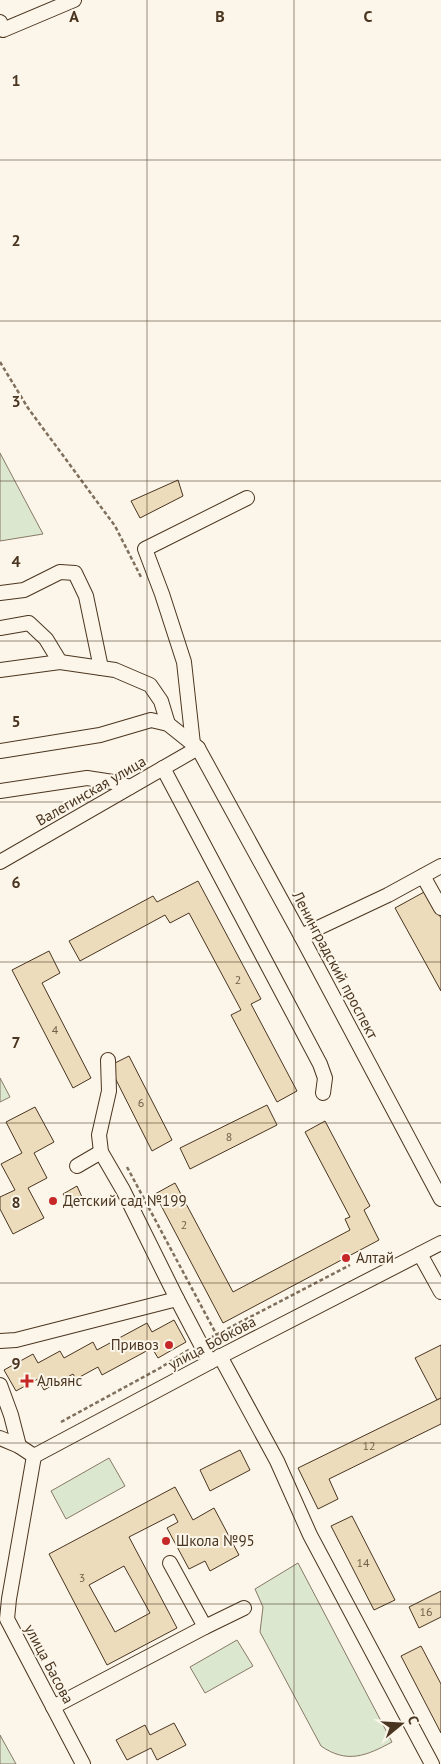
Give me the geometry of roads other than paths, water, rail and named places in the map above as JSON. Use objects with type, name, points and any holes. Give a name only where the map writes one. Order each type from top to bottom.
[{"type":"street","points":[[0,22],[3,30],[74,0]]},
{"type":"street","points":[[195,746],[184,662],[145,549],[247,498]]},
{"type":"street","points":[[0,593],[24,590],[60,572],[75,573],[86,596],[101,668]]},
{"type":"street","points":[[0,628],[29,624],[46,640],[60,662]]},
{"type":"street","points":[[0,670],[60,662],[115,670],[150,685],[160,701],[168,724]]},
{"type":"street","points":[[0,751],[100,735],[151,720],[168,724],[195,746]]},
{"type":"street","name":"Валегинская улица","points":[[0,862],[163,768],[195,746]]},
{"type":"street","name":"Ленинградский проспект","points":[[195,746],[301,936],[441,1199]]},
{"type":"street","points":[[163,768],[320,1064],[325,1078],[323,1093]]},
{"type":"street","points":[[0,791],[88,778],[130,787]]},
{"type":"street","points":[[301,936],[388,895],[441,866]]},
{"type":"street","points":[[423,876],[441,908]]},
{"type":"street","points":[[108,1060],[109,1091],[100,1135],[101,1152],[135,1214],[177,1299],[219,1357],[277,1461],[310,1535],[432,1764]]},
{"type":"street","points":[[77,1166],[101,1152]]},
{"type":"street","name":"улица Бобкова","points":[[34,1456],[219,1357],[441,1243]]},
{"type":"street","points":[[420,1254],[441,1292]]},
{"type":"street","points":[[0,1341],[16,1340],[177,1299]]},
{"type":"street","points":[[0,1385],[11,1415],[19,1446]]},
{"type":"street","points":[[0,1438],[19,1446],[34,1456]]},
{"type":"street","name":"улица Басова","points":[[34,1456],[4,1621],[83,1764]]},
{"type":"street","points":[[170,1564],[204,1628]]},
{"type":"street","points":[[53,1707],[244,1608]]},
{"type":"place","name":"Детский сад №199","points":[[53,1201]]},
{"type":"place","name":"Алтай","points":[[346,1258]]},
{"type":"place","name":"Привоз","points":[[169,1345]]},
{"type":"place","name":"Альянс","points":[[27,1381]]},
{"type":"place","name":"Школа №95","points":[[166,1541]]}]
